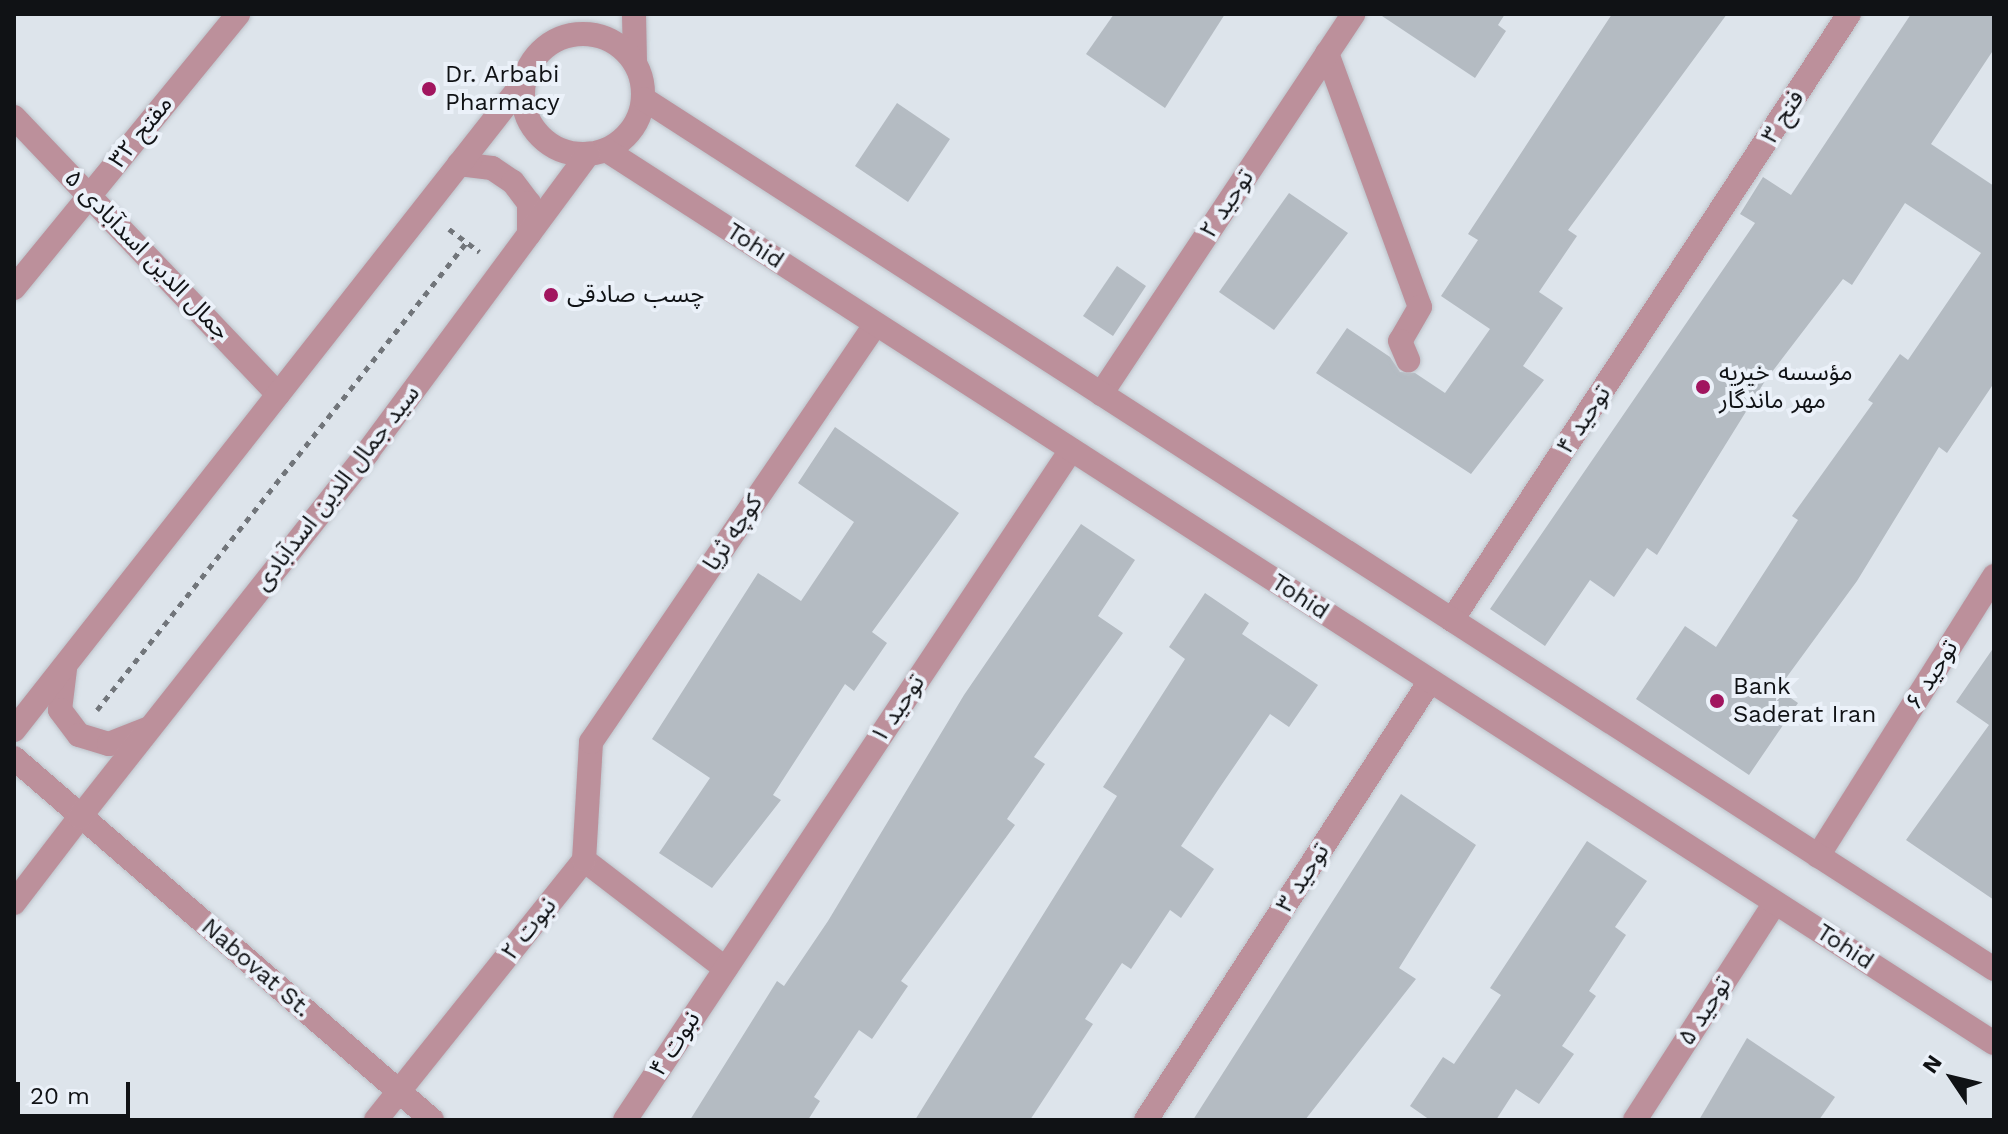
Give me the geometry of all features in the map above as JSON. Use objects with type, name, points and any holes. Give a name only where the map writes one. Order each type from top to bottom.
[{"type":"street","name":"مفتح ۳۲","points":[[14,288],[238,14]]},
{"type":"street","points":[[14,730],[524,82],[541,50],[573,34],[589,14]]},
{"type":"street","points":[[524,82],[525,110],[538,134],[552,146],[597,152],[632,129],[644,99],[635,63],[634,14]]},
{"type":"street","name":"توحید ۲","points":[[1101,394],[1353,14]]},
{"type":"street","name":"فتح ۳","points":[[1717,220],[1849,14]]},
{"type":"street","points":[[573,34],[609,39],[635,63]]},
{"type":"street","points":[[1327,53],[1420,307],[1400,341],[1408,360]]},
{"type":"street","points":[[644,99],[1994,969]]},
{"type":"street","name":"جمال الدین اسدآبادی ۵","points":[[14,117],[278,394]]},
{"type":"street","name":"سید جمال الدین اسدآبادی","points":[[14,903],[529,234],[597,152]]},
{"type":"street","name":"Tohid","points":[[597,152],[1071,450],[1994,1043]]},
{"type":"street","points":[[459,164],[492,168],[513,182],[529,203],[529,234]]},
{"type":"street","name":"توحید ۴","points":[[1452,620],[1717,220]]},
{"type":"street","name":"کوچه ثریا","points":[[584,860],[591,742],[875,325]]},
{"type":"street","name":"توحید ۱","points":[[725,968],[1071,450]]},
{"type":"street","name":"توحید ۶","points":[[1818,856],[1994,576]]},
{"type":"street","points":[[67,663],[58,694],[67,724],[109,744],[153,724]]},
{"type":"street","name":"توحید ۳","points":[[1146,1120],[1430,681]]},
{"type":"street","name":"Nabovat St.","points":[[14,758],[432,1120]]},
{"type":"street","points":[[584,860],[725,968]]},
{"type":"street","name":"نبوت ۲","points":[[376,1120],[584,860]]},
{"type":"street","name":"توحید ۵","points":[[1635,1120],[1775,903]]},
{"type":"street","name":"نبوت ۴","points":[[625,1120],[725,968]]},
{"type":"path","points":[[423,210],[502,270]]},
{"type":"path","points":[[67,724],[92,716],[466,243]]},
{"type":"building","points":[[1114,14],[1225,14],[1165,108],[1086,54]]},
{"type":"building","points":[[1379,14],[1505,14],[1498,25],[1506,31],[1475,78]]},
{"type":"building","points":[[1612,14],[1727,14],[1568,230],[1577,236],[1539,292],[1563,308],[1523,366],[1544,380],[1471,474],[1316,373],[1347,328],[1390,357],[1400,372],[1415,373],[1445,393],[1490,329],[1441,296],[1478,240],[1468,234]]},
{"type":"building","points":[[1911,14],[1994,14],[1994,49],[1931,144],[1994,186],[1994,383],[1947,453],[1939,447],[1857,581],[1778,689],[1798,703],[1749,775],[1636,699],[1685,626],[1716,647],[1798,520],[1792,516],[1873,403],[1868,400],[1900,354],[1908,360],[1981,253],[1905,203],[1852,285],[1843,279],[1765,381],[1657,555],[1647,548],[1614,597],[1590,580],[1545,646],[1490,609],[1755,223],[1740,214],[1763,177],[1791,195]]},
{"type":"building","points":[[897,103],[950,139],[908,202],[855,166]]},
{"type":"building","points":[[1289,193],[1348,233],[1274,330],[1219,292]]},
{"type":"building","points":[[1117,266],[1146,286],[1113,336],[1083,316]]},
{"type":"building","points":[[835,427],[959,513],[872,632],[887,643],[854,691],[845,684],[773,795],[781,800],[712,888],[659,853],[710,778],[652,739],[758,573],[801,601],[854,522],[798,483]]},
{"type":"building","points":[[1081,524],[1135,560],[1098,616],[1123,633],[1034,757],[1045,764],[1007,819],[1015,825],[901,981],[908,986],[872,1039],[859,1030],[814,1097],[820,1101],[808,1120],[690,1120],[777,981],[784,986],[828,921],[964,695]]},
{"type":"building","points":[[1205,593],[1249,623],[1242,634],[1318,685],[1289,727],[1270,714],[1218,790],[1181,846],[1214,869],[1181,918],[1170,910],[1131,969],[1122,963],[1085,1019],[1093,1024],[1030,1120],[915,1120],[1117,796],[1103,787],[1185,659],[1169,647]]},
{"type":"building","points":[[1994,647],[1994,900],[1906,840],[1989,725],[1956,702]]},
{"type":"building","points":[[1401,794],[1476,845],[1399,968],[1416,979],[1305,1120],[1193,1120]]},
{"type":"building","points":[[1587,841],[1647,881],[1615,927],[1626,935],[1589,991],[1596,996],[1562,1046],[1574,1054],[1539,1104],[1516,1089],[1496,1120],[1430,1120],[1410,1106],[1443,1057],[1454,1064],[1501,995],[1490,988]]},
{"type":"building","points":[[1747,1038],[1835,1097],[1819,1120],[1699,1120]]},
{"type":"place","name":"Dr. Arbabi Pharmacy","points":[[429,89]]},
{"type":"place","name":"چسب صادقی","points":[[551,295]]},
{"type":"place","name":"مؤسسه خیریه مهر ماندگار","points":[[1703,387]]},
{"type":"place","name":"Bank Saderat Iran","points":[[1717,701]]}]
